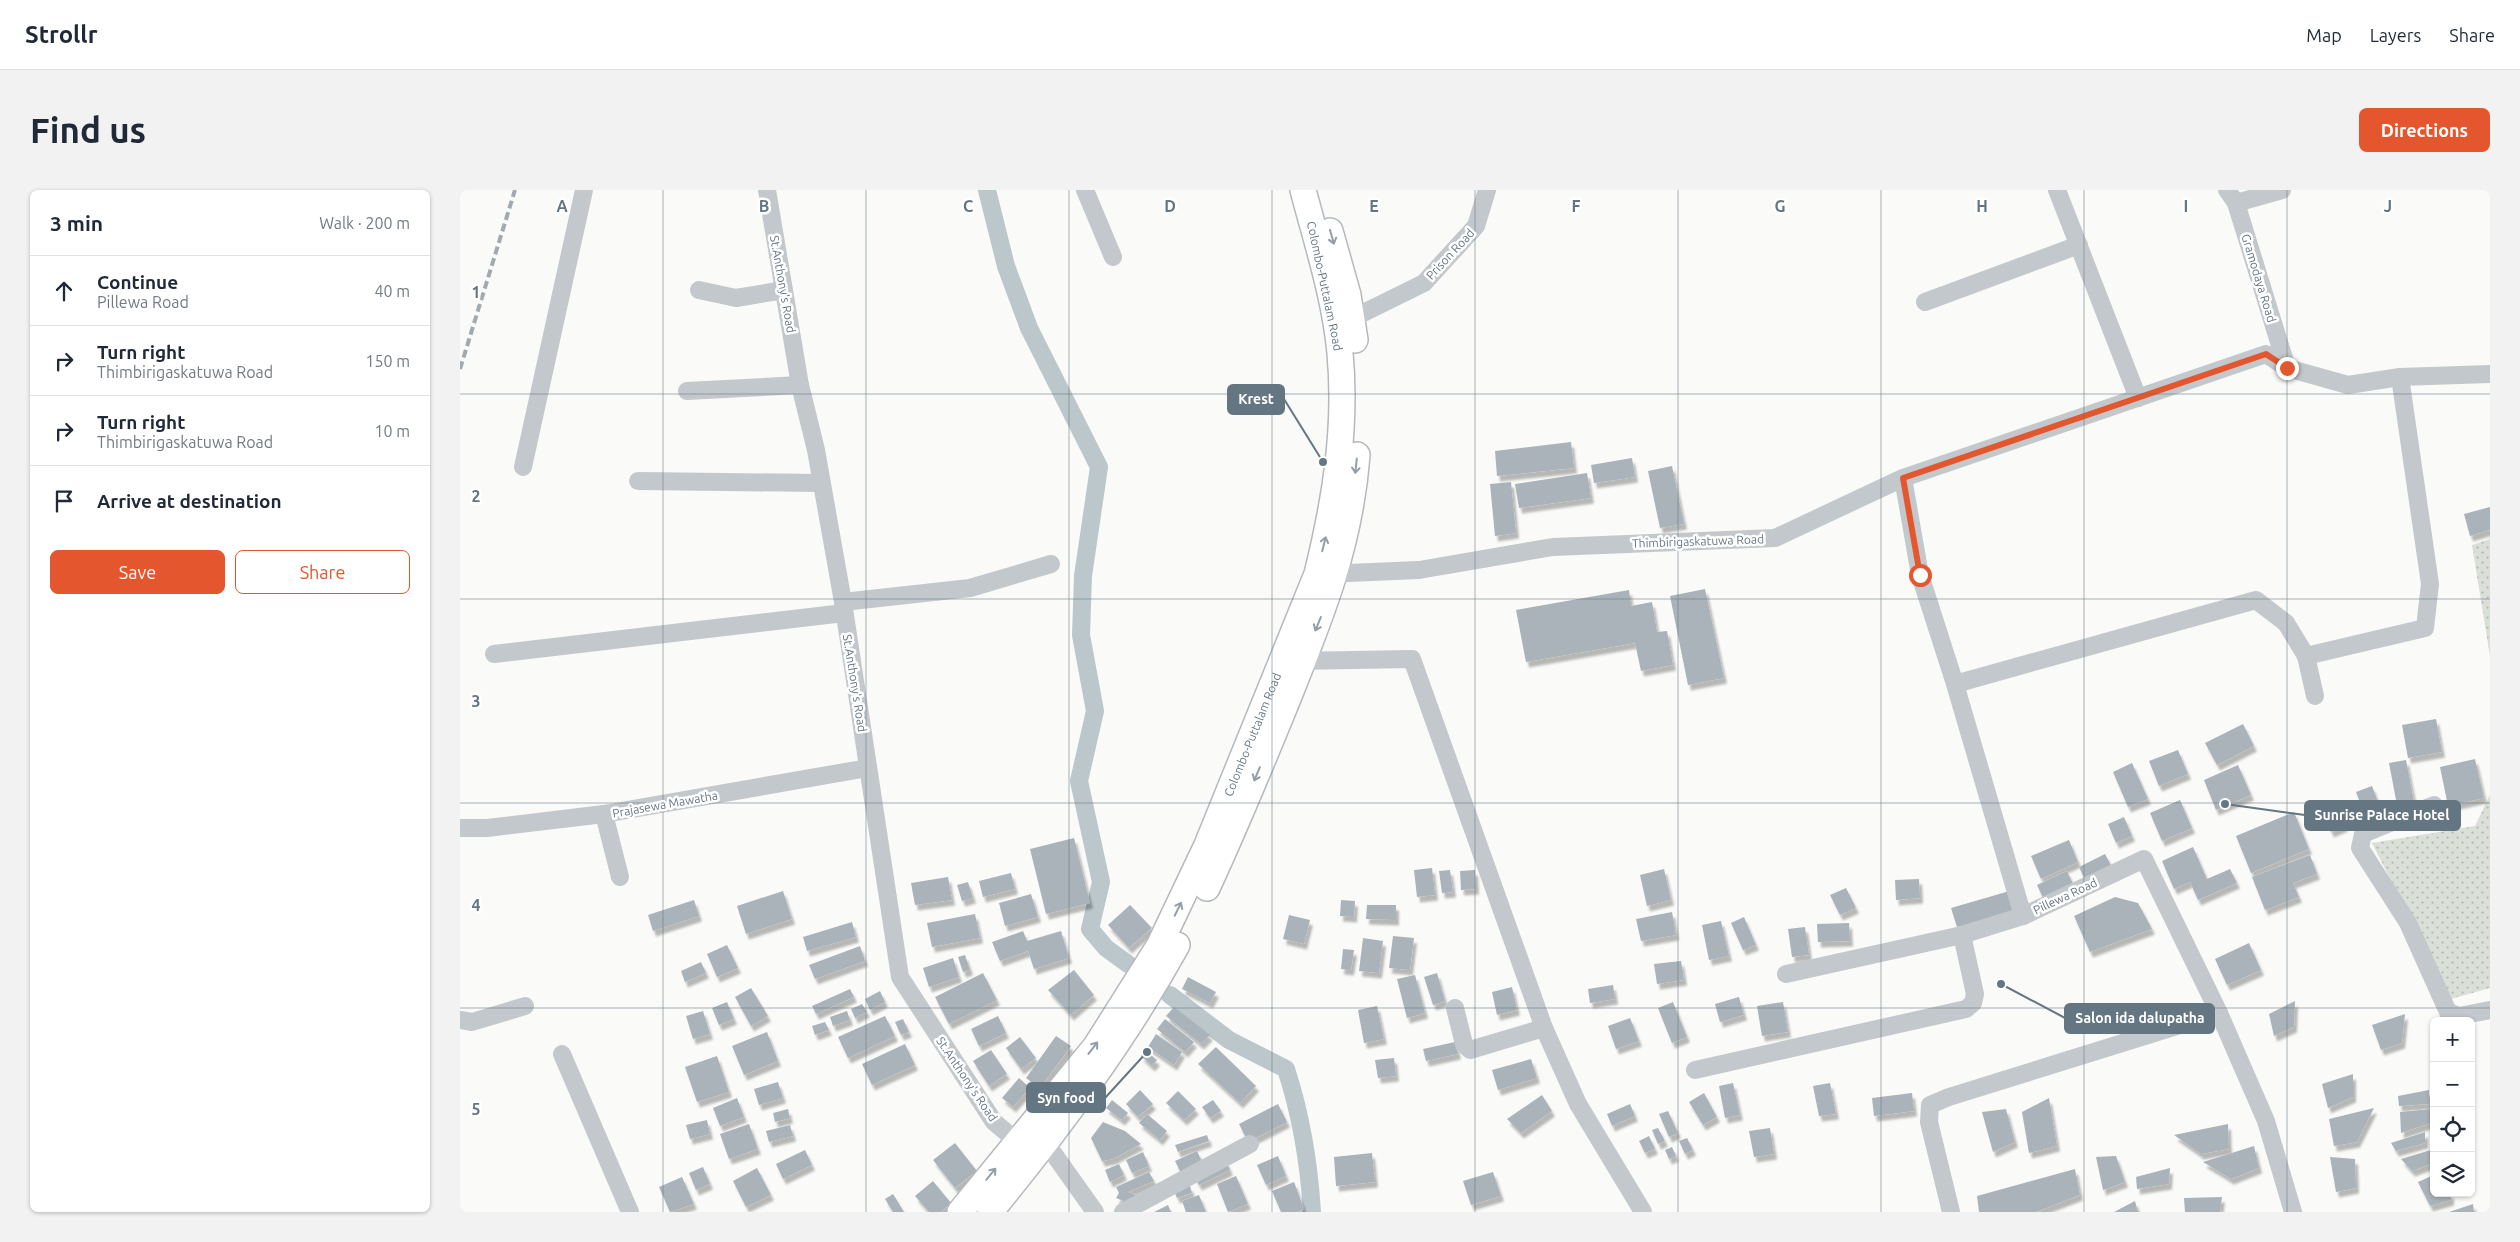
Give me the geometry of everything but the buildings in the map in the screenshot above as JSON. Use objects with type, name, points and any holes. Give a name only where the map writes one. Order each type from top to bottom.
[{"type":"highway","name":"Colombo-Puttalam Road","points":[[1303,190],[1344,322]]},
{"type":"highway","name":"Colombo-Puttalam Road","points":[[990,1212],[1046,1143],[1159,981],[1224,851],[1326,574],[1328,529],[1340,457],[1344,322],[1342,270],[1319,190]]},
{"type":"highway","name":"Colombo-Puttalam Road","points":[[960,1212],[1096,1046],[1159,946],[1293,661]]},
{"type":"street","points":[[524,467],[584,190]]},
{"type":"street","name":"St.Anthony's Road","points":[[767,190],[800,385],[816,450],[820,483],[843,608],[900,977],[994,1122],[1017,1141]]},
{"type":"street","points":[[1085,190],[1113,257]]},
{"type":"street","name":"Prison Road","points":[[1344,322],[1424,283],[1476,226],[1486,190]]},
{"type":"street","points":[[2057,190],[2138,398]]},
{"type":"street","points":[[2232,197],[2282,190]]},
{"type":"street","name":"Gramodaya Road","points":[[2232,197],[2287,368]]},
{"type":"street","points":[[1925,302],[2079,245]]},
{"type":"street","points":[[699,290],[736,298],[784,290]]},
{"type":"street","name":"Thimbirigaskatuwa Road","points":[[1326,574],[1419,570],[1553,547],[1775,538],[1903,478],[2266,354],[2287,368],[2348,385],[2400,377],[2490,374]]},
{"type":"street","points":[[2306,656],[2425,628],[2430,584],[2400,377]]},
{"type":"street","points":[[687,390],[800,385]]},
{"type":"street","name":"Pillewa Road","points":[[1903,478],[1920,575],[1955,684],[2023,916],[2144,859],[2219,1013],[2266,1121],[2293,1212]]},
{"type":"street","points":[[638,481],[820,483]]},
{"type":"street","points":[[494,654],[843,608],[970,588],[1051,564]]},
{"type":"street","points":[[1955,684],[2256,600],[2286,622],[2306,656],[2315,696]]},
{"type":"street","points":[[1293,661],[1412,659],[1544,1028],[1578,1104],[1644,1212]]},
{"type":"street","name":"Prajasewa Mawatha","points":[[460,828],[487,828],[604,814],[868,768]]},
{"type":"street","points":[[2434,805],[2363,834],[2360,848],[2408,923],[2448,1012],[2459,1016],[2490,1010]]},
{"type":"street","points":[[604,814],[620,877]]},
{"type":"street","points":[[1786,974],[1962,935],[2023,916]]},
{"type":"street","points":[[1696,1070],[1966,1009],[1973,1003],[1975,994],[1962,935]]},
{"type":"street","points":[[460,1020],[472,1022],[525,1006]]},
{"type":"street","points":[[1455,1008],[1464,1044],[1470,1050],[1544,1028]]},
{"type":"street","points":[[1951,1212],[1929,1122],[1930,1105],[1958,1094],[2219,1013]]},
{"type":"street","points":[[562,1054],[630,1212]]},
{"type":"street","points":[[1017,1141],[1046,1143],[1095,1212]]},
{"type":"street","points":[[1123,1212],[1250,1144]]},
{"type":"shaded area","points":[[2490,539],[2490,656],[2472,545]]},
{"type":"shaded area","points":[[2490,795],[2490,988],[2451,999],[2372,843],[2475,826]]},
{"type":"waterway","points":[[987,190],[1006,266],[1029,328],[1099,467],[1083,576],[1081,635],[1095,711],[1079,781],[1101,882],[1090,929],[1106,948],[1128,964]]},
{"type":"waterway","points":[[1170,995],[1229,1040],[1286,1069],[1304,1139],[1312,1212]]},
{"type":"railway","points":[[460,369],[515,190]]},
{"type":"place","name":"Krest","points":[[1323,462]]},
{"type":"place","name":"Sunrise Palace Hotel","points":[[2225,804]]},
{"type":"place","name":"Salon ida dalupatha","points":[[2001,984]]},
{"type":"place","name":"Syn food","points":[[1147,1052]]},
{"type":"route","points":[[1920,575],[1903,478],[2266,354],[2287,368]]}]
